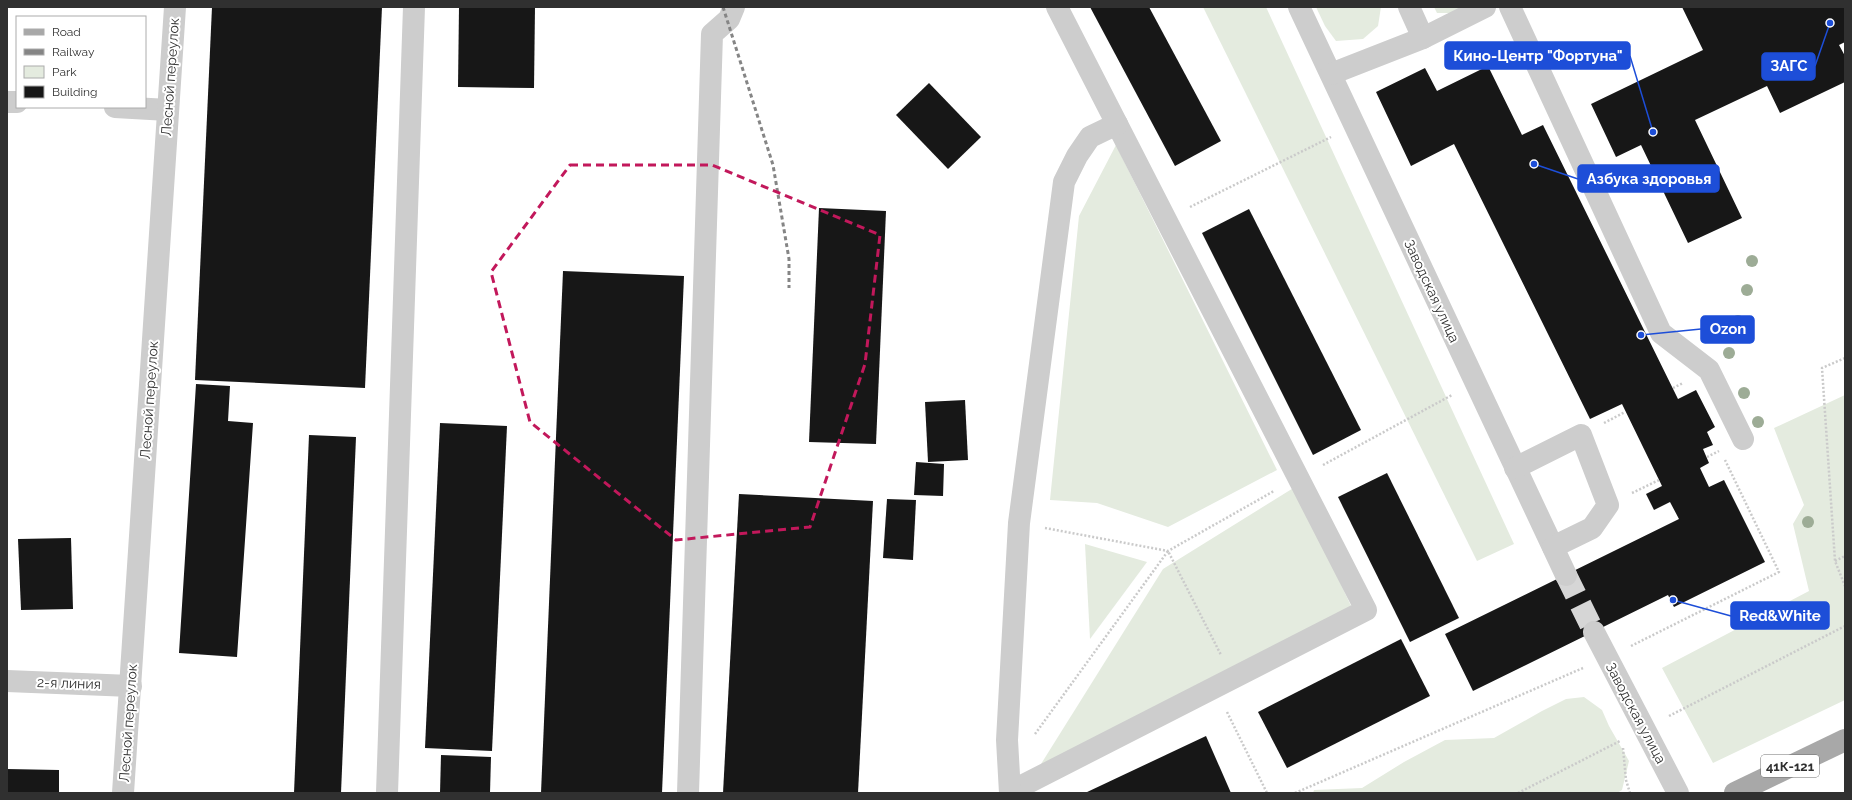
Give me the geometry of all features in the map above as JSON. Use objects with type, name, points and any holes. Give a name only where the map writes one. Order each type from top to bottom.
[{"type":"main road","name":"41К-121","points":[[1735,793],[1845,740]]},
{"type":"street","name":"Лесной переулок","points":[[123,793],[174,7]]},
{"type":"street","points":[[387,793],[414,7]]},
{"type":"street","points":[[688,793],[712,34],[729,19],[734,7]]},
{"type":"street","points":[[1057,7],[1117,124],[1165,219],[1366,610],[1010,793],[1010,769],[1007,740],[1019,523],[1064,182],[1077,156],[1090,137],[1117,124]]},
{"type":"street","name":"Заводская улица","points":[[1299,7],[1566,575]]},
{"type":"street","points":[[1408,7],[1423,38]]},
{"type":"street","points":[[1331,74],[1423,38],[1485,7]]},
{"type":"street","points":[[1510,7],[1661,333],[1709,370],[1743,439]]},
{"type":"street","points":[[133,108],[168,110]]},
{"type":"street","points":[[1515,468],[1581,435],[1608,505],[1592,528],[1553,547]]},
{"type":"street","name":"Заводская улица","points":[[1594,632],[1678,793]]},
{"type":"street","name":"2-я линия","points":[[7,681],[131,686]]},
{"type":"path","points":[[1165,219],[1354,125]]},
{"type":"path","points":[[1845,358],[1822,368],[1835,561],[1845,586]]},
{"type":"path","points":[[1010,769],[1168,551],[1298,478],[1475,382]]},
{"type":"path","points":[[1295,793],[1608,657],[1779,572],[1720,450]]},
{"type":"path","points":[[1019,523],[1168,551]]},
{"type":"path","points":[[1168,551],[1224,683],[1267,793]]},
{"type":"path","points":[[1835,561],[1845,556]]},
{"type":"path","points":[[1645,729],[1845,626]]},
{"type":"path","points":[[1518,793],[1622,740],[1626,780],[1630,793]]},
{"type":"highlighted area","points":[[570,165],[712,165],[880,235],[865,364],[810,527],[676,540],[530,422],[491,272]]},
{"type":"green space","points":[[1203,7],[1266,7],[1514,544],[1477,561]]},
{"type":"green space","points":[[1316,7],[1381,7],[1378,26],[1363,39],[1336,41],[1325,26]]},
{"type":"green space","points":[[1434,7],[1464,7],[1453,13],[1437,13]]},
{"type":"green space","points":[[1116,145],[1277,470],[1168,527],[1097,503],[1050,500],[1079,216]]},
{"type":"green space","points":[[1845,395],[1845,700],[1713,763],[1662,668],[1809,591],[1793,524],[1804,505],[1774,428]]},
{"type":"green space","points":[[1295,487],[1352,608],[1036,772],[1163,569]]},
{"type":"green space","points":[[1085,544],[1147,562],[1090,639]]},
{"type":"green space","points":[[1584,697],[1602,710],[1609,726],[1629,761],[1622,790],[1617,793],[1313,793],[1314,790],[1362,788],[1404,762],[1445,740],[1494,738],[1566,699]]},
{"type":"building","points":[[212,7],[382,7],[365,388],[195,380]]},
{"type":"building","points":[[459,7],[535,7],[534,88],[458,87]]},
{"type":"building","points":[[1090,7],[1149,7],[1221,141],[1175,166]]},
{"type":"building","points":[[1682,7],[1845,7],[1845,42],[1839,45],[1845,56],[1845,82],[1780,113],[1767,86],[1695,120],[1742,218],[1688,243],[1641,145],[1616,157],[1591,104],[1703,50]]},
{"type":"building","points":[[1488,66],[1522,135],[1543,125],[1678,399],[1696,390],[1715,427],[1707,432],[1713,445],[1703,449],[1709,463],[1700,468],[1709,487],[1724,480],[1765,562],[1674,607],[1668,595],[1473,691],[1445,634],[1679,519],[1670,502],[1654,510],[1646,494],[1662,486],[1622,404],[1590,419],[1454,144],[1411,166],[1376,92],[1425,68],[1437,91]]},
{"type":"building","points":[[929,83],[981,137],[948,169],[896,115]]},
{"type":"building","points":[[819,208],[886,211],[876,444],[809,442]]},
{"type":"building","points":[[1249,209],[1361,430],[1313,455],[1202,233]]},
{"type":"building","points":[[563,271],[684,276],[662,793],[541,793]]},
{"type":"building","points":[[196,384],[230,386],[228,421],[253,423],[237,657],[179,653]]},
{"type":"building","points":[[965,400],[968,460],[928,462],[925,402]]},
{"type":"building","points":[[440,423],[507,426],[492,751],[425,748]]},
{"type":"building","points":[[309,435],[356,437],[341,793],[294,793]]},
{"type":"building","points":[[916,462],[944,464],[943,496],[914,495]]},
{"type":"building","points":[[1387,473],[1459,618],[1410,642],[1338,497]]},
{"type":"building","points":[[739,494],[873,501],[858,793],[723,793]]},
{"type":"building","points":[[887,499],[916,500],[913,560],[883,558]]},
{"type":"building","points":[[71,538],[73,609],[21,610],[18,539]]},
{"type":"building","points":[[1401,639],[1430,696],[1287,768],[1258,712]]},
{"type":"building","points":[[1206,736],[1231,793],[1085,793]]},
{"type":"building","points":[[441,755],[491,757],[490,793],[440,793]]},
{"type":"building","points":[[7,769],[59,770],[59,793],[7,793]]},
{"type":"tunnel","points":[[1566,575],[1594,632]]},
{"type":"railway","points":[[723,7],[773,165],[789,259],[789,288]]},
{"type":"place","name":"ЗАГС","points":[[1830,23]]},
{"type":"place","name":"Кино-Центр \"Фортуна\"","points":[[1653,132]]},
{"type":"place","name":"Азбука здоровья","points":[[1534,164]]},
{"type":"place","name":"Ozon","points":[[1641,335]]},
{"type":"place","name":"Red&White","points":[[1673,600]]}]
